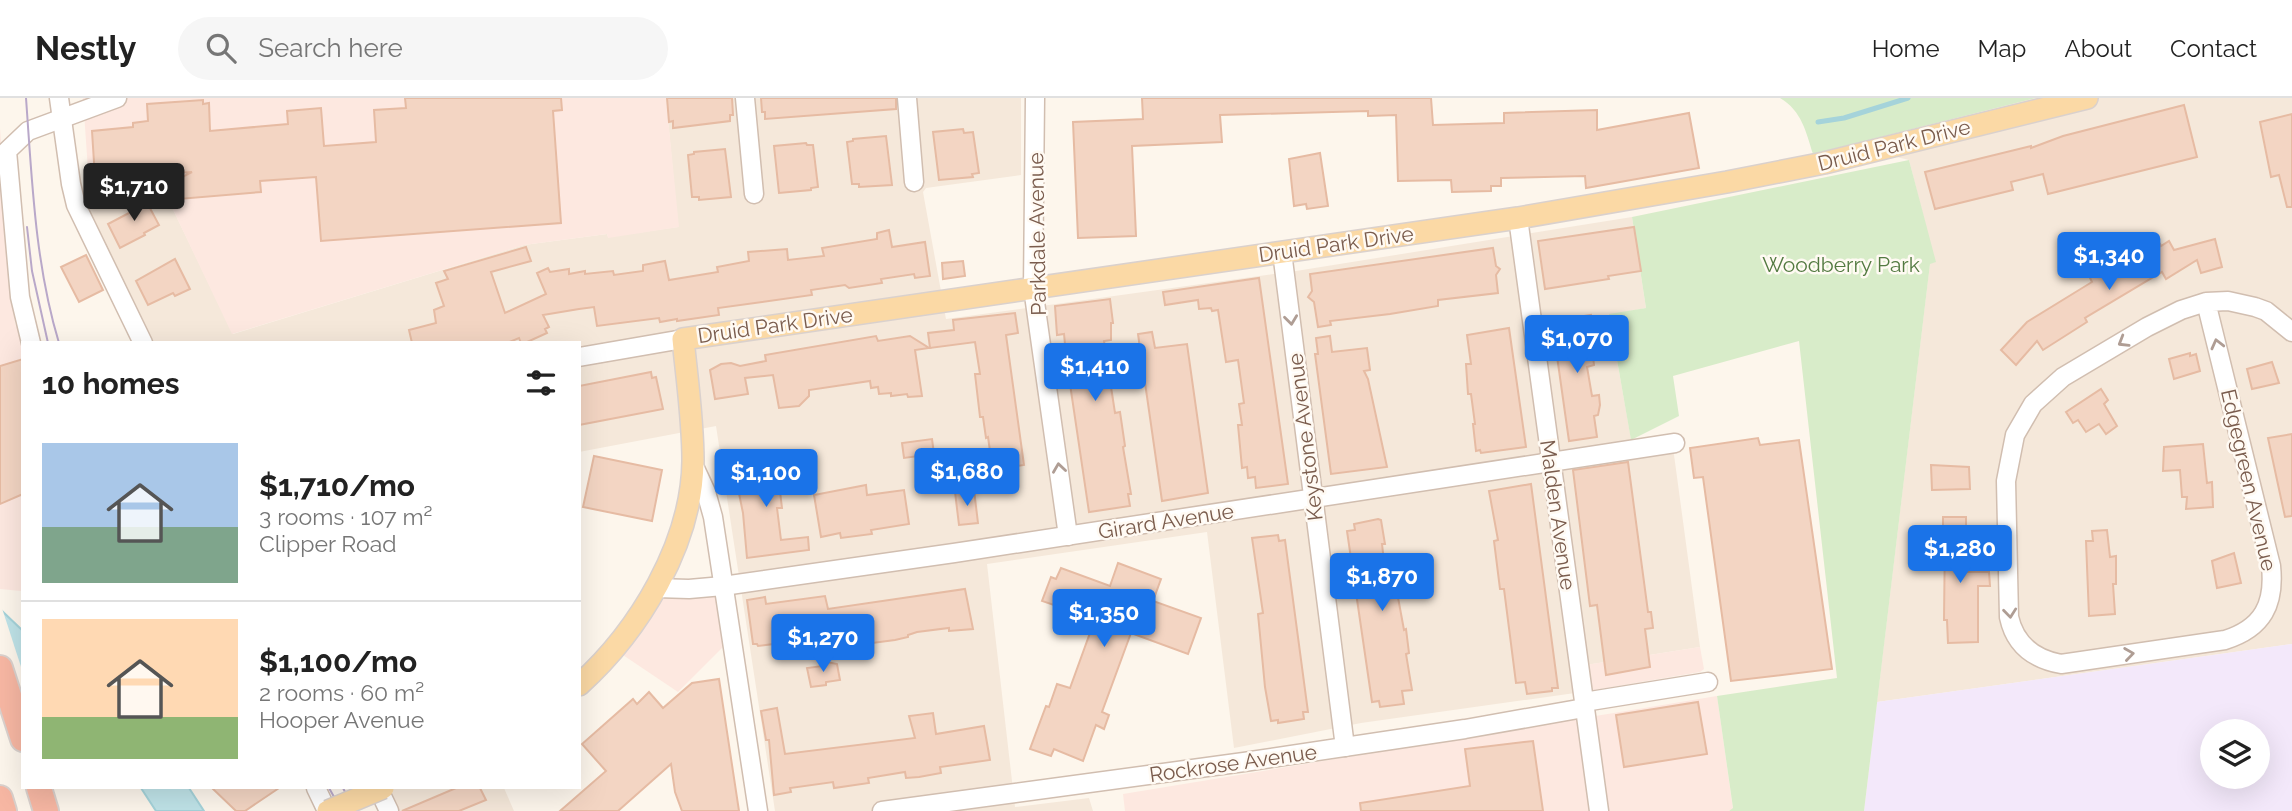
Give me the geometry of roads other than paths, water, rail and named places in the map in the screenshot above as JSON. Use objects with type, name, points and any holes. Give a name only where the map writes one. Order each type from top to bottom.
[{"type":"highway","points":[[0,668],[21,734]]},
{"type":"highway","points":[[39,789],[47,811]]},
{"type":"highway","points":[[0,798],[4,811]]},
{"type":"main road","name":"Druid Park Drive","points":[[683,339],[1518,218],[1727,183],[1824,163],[2087,98]]},
{"type":"main road","points":[[581,683],[617,647],[656,588],[680,529],[693,464],[683,339]]},
{"type":"main road","points":[[328,811],[379,789]]},
{"type":"street","points":[[59,98],[76,205],[142,341]]},
{"type":"street","points":[[31,341],[20,297],[7,151],[28,131],[117,98]]},
{"type":"street","points":[[745,98],[754,194]]},
{"type":"street","points":[[907,98],[914,183]]},
{"type":"street","name":"Parkdale Avenue","points":[[1035,98],[1033,288],[1068,536]]},
{"type":"street","name":"Malden Avenue","points":[[1518,218],[1599,811]]},
{"type":"street","name":"Keystone Avenue","points":[[1282,252],[1345,747]]},
{"type":"street","points":[[2206,302],[2228,301],[2255,307],[2266,311],[2292,332]]},
{"type":"street","name":"Edgegreen Avenue","points":[[2206,302],[2271,566],[2271,598],[2255,626],[2233,638],[2061,664],[2045,661],[2021,644],[2012,631],[2011,624],[2005,500],[2009,456],[2015,435],[2033,404],[2063,377],[2163,318],[2206,302]]},
{"type":"street","name":"Druid Park Drive","points":[[581,357],[683,339]]},
{"type":"street","name":"Girard Avenue","points":[[656,588],[723,586],[1675,443]]},
{"type":"street","points":[[693,464],[706,492],[713,517],[758,811]]},
{"type":"street","name":"Rockrose Avenue","points":[[882,811],[1345,747],[1708,682]]},
{"type":"street","points":[[317,789],[328,811]]},
{"type":"street","points":[[381,789],[389,811]]},
{"type":"water","points":[[0,609],[21,629],[21,668],[11,664]]},
{"type":"water","points":[[142,789],[190,789],[204,811],[156,811]]},
{"type":"waterway","points":[[1818,122],[1844,118],[1908,98]]},
{"type":"tram line","points":[[26,98],[40,252],[58,341]]},
{"type":"tram line","points":[[27,227],[32,271],[48,341]]},
{"type":"tram line","points":[[330,789],[342,811]]},
{"type":"tram line","points":[[344,789],[355,811]]},
{"type":"park label","name":"Woodberry Park","points":[[1841,264]]}]
